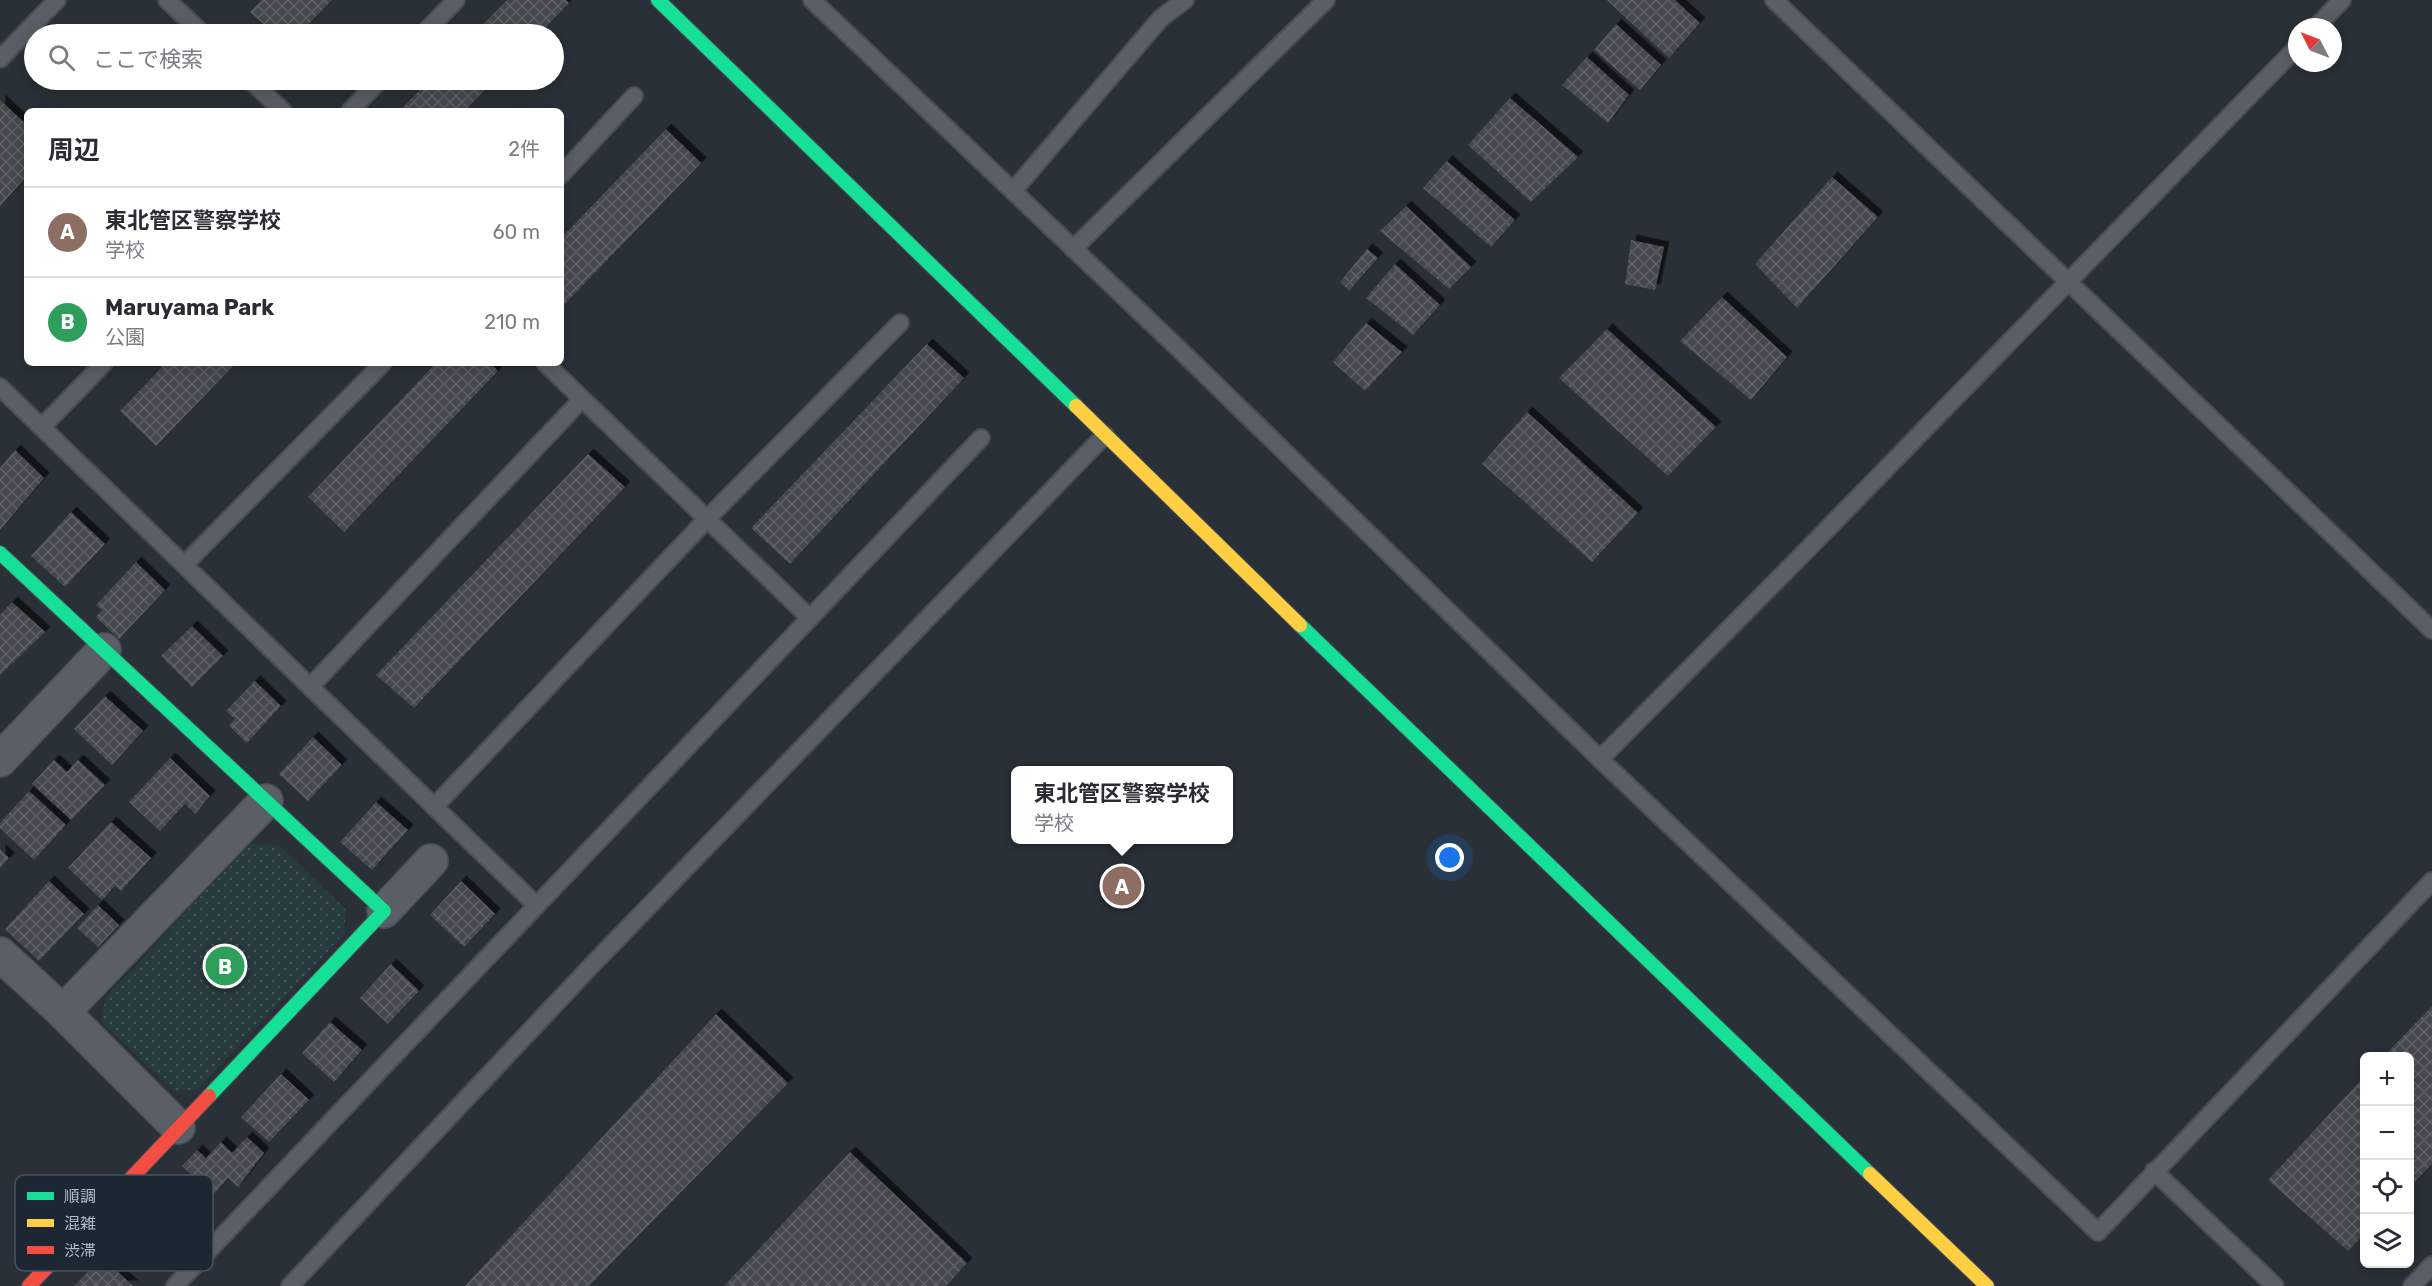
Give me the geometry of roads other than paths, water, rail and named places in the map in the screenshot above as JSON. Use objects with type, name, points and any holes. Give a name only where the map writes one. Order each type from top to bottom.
[{"type":"street","points":[[658,0],[1539,858],[1987,1286]]},
{"type":"street","points":[[0,553],[384,911]]},
{"type":"street","points":[[0,759],[104,650]]},
{"type":"street","points":[[63,1012],[266,801]]},
{"type":"street","points":[[132,1175],[431,861]]},
{"type":"street","points":[[0,954],[63,1012],[178,1126]]},
{"type":"street","points":[[29,1286],[43,1271]]},
{"type":"lane","points":[[34,24],[57,0]]},
{"type":"lane","points":[[167,0],[192,24]]},
{"type":"lane","points":[[433,24],[456,0]]},
{"type":"lane","points":[[812,0],[1179,349],[1600,759],[2098,1232],[2432,881]]},
{"type":"lane","points":[[1012,191],[1161,18],[1185,0]]},
{"type":"lane","points":[[1073,249],[1326,0]]},
{"type":"lane","points":[[1774,0],[2432,630]]},
{"type":"lane","points":[[2325,18],[2342,0]]},
{"type":"lane","points":[[0,59],[24,34]]},
{"type":"lane","points":[[1600,759],[2288,56]]},
{"type":"lane","points":[[261,90],[280,108]]},
{"type":"lane","points":[[353,108],[370,90]]},
{"type":"lane","points":[[564,172],[634,96]]},
{"type":"lane","points":[[434,807],[707,519],[900,323]]},
{"type":"lane","points":[[42,427],[101,366]]},
{"type":"lane","points":[[184,565],[380,366]]},
{"type":"lane","points":[[548,366],[810,618]]},
{"type":"lane","points":[[0,387],[536,905]]},
{"type":"lane","points":[[310,687],[582,399]]},
{"type":"lane","points":[[290,1286],[591,966],[1105,435]]},
{"type":"lane","points":[[213,1246],[981,438]]},
{"type":"lane","points":[[2154,1171],[2275,1286]]},
{"type":"lane","points":[[2412,1286],[2432,1265]]},
{"type":"lane","points":[[175,1286],[189,1271]]},
{"type":"place","name":"東北管区警察学校","points":[[1122,886]]},
{"type":"place","name":"Maruyama Park","points":[[225,966]]}]
